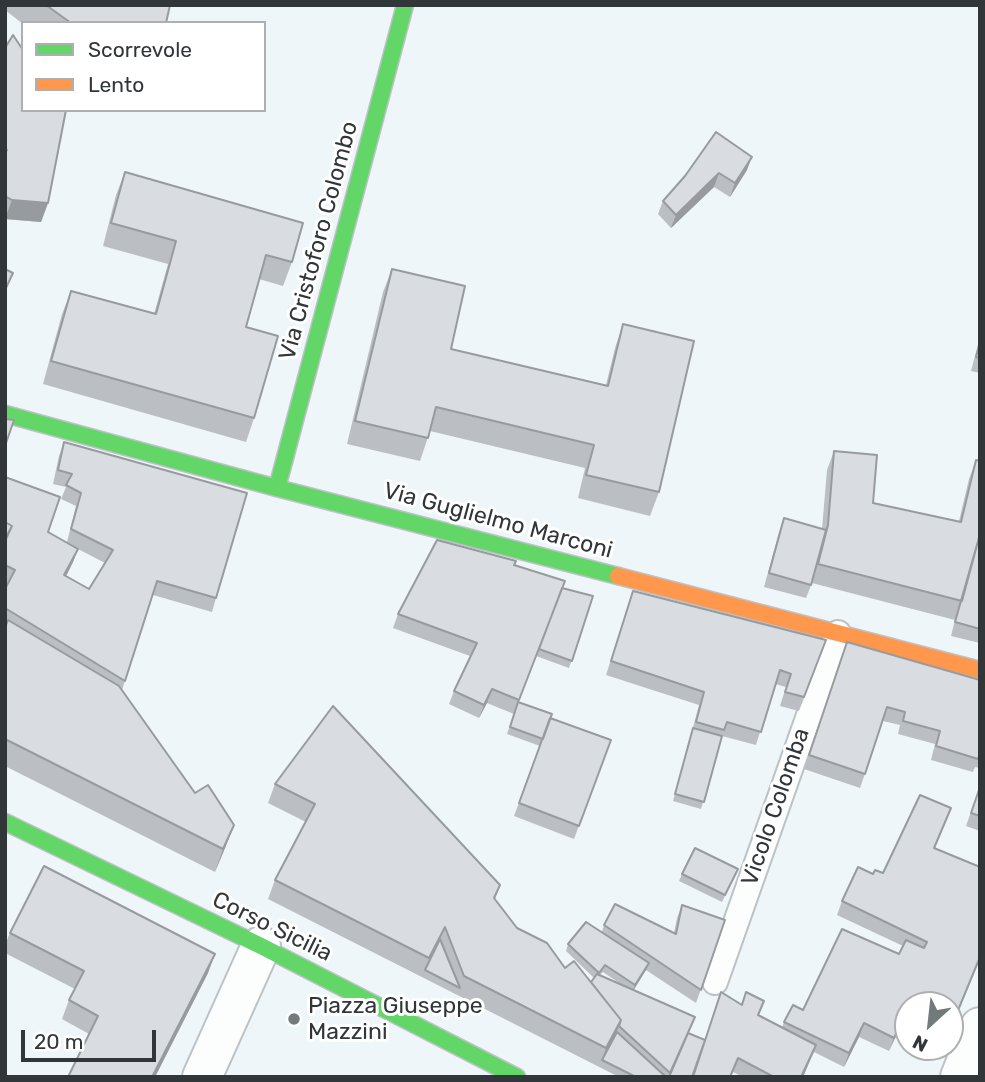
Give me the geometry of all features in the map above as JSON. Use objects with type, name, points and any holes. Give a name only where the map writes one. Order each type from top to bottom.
[{"type":"street","name":"Via Cristoforo Colombo","points":[[277,488],[405,5]]},
{"type":"street","name":"Via Guglielmo Marconi","points":[[5,414],[277,488],[980,670]]},
{"type":"street","name":"Corso Sicilia","points":[[5,822],[261,946],[500,1073]]},
{"type":"street","points":[[202,1077],[261,946]]},
{"type":"street","points":[[960,1077],[980,1027]]},
{"type":"lane","name":"Vicolo Colomba","points":[[715,982],[838,633]]},
{"type":"building","points":[[46,5],[170,5],[166,21],[68,21]]},
{"type":"building","points":[[13,35],[21,47],[21,112],[66,112],[48,203],[12,200],[5,196],[5,48]]},
{"type":"building","points":[[716,132],[752,157],[735,183],[719,173],[676,215],[663,201],[685,176]]},
{"type":"building","points":[[125,172],[303,223],[292,262],[266,255],[246,327],[278,336],[254,418],[51,361],[71,291],[156,314],[176,241],[111,223]]},
{"type":"building","points":[[5,269],[13,273],[5,290]]},
{"type":"building","points":[[392,269],[465,286],[451,349],[608,386],[623,324],[694,341],[659,492],[586,475],[594,445],[436,407],[428,438],[355,421]]},
{"type":"building","points":[[980,342],[980,358],[976,357]]},
{"type":"building","points":[[5,419],[14,420],[5,446]]},
{"type":"building","points":[[64,442],[247,493],[216,598],[157,581],[125,681],[5,608],[5,589],[15,570],[5,565],[5,541],[12,526],[5,522],[5,477],[60,497],[48,532],[78,549],[64,575],[89,589],[113,550],[71,529],[81,493],[66,485],[72,474],[58,470]]},
{"type":"building","points":[[834,451],[877,455],[873,503],[961,522],[976,460],[980,461],[980,534],[962,601],[818,564],[828,525]]},
{"type":"building","points":[[784,518],[826,530],[811,585],[769,573]]},
{"type":"building","points":[[5,522],[12,526],[5,539]]},
{"type":"building","points":[[980,534],[980,629],[955,622]]},
{"type":"building","points":[[437,540],[516,561],[514,565],[565,581],[519,700],[492,689],[484,705],[454,691],[477,643],[398,614]]},
{"type":"building","points":[[562,588],[593,596],[572,661],[539,649]]},
{"type":"building","points":[[633,591],[826,640],[804,697],[785,692],[791,674],[780,670],[761,732],[727,722],[724,730],[696,722],[704,692],[611,661]]},
{"type":"building","points":[[8,620],[119,686],[195,793],[208,785],[234,825],[223,849],[5,739],[5,627]]},
{"type":"building","points":[[847,642],[980,680],[978,759],[936,746],[940,731],[903,721],[905,712],[887,707],[865,774],[809,755]]},
{"type":"building","points":[[518,702],[552,714],[543,739],[510,727]]},
{"type":"building","points":[[333,706],[500,885],[494,898],[517,928],[547,943],[565,968],[574,961],[621,1020],[606,1048],[464,976],[445,927],[429,958],[275,880],[315,804],[275,784]]},
{"type":"building","points":[[550,718],[611,740],[579,826],[519,803]]},
{"type":"building","points":[[693,728],[722,736],[704,802],[675,794]]},
{"type":"building","points":[[980,787],[980,816],[971,813]]},
{"type":"building","points":[[920,795],[951,808],[934,848],[980,867],[980,957],[964,996],[964,991],[894,991],[894,1038],[864,1023],[849,1053],[784,1022],[793,1005],[803,1010],[842,929],[899,954],[906,940],[924,948],[927,942],[842,901],[858,867],[873,874],[875,870],[883,873]]},
{"type":"building","points":[[695,848],[738,869],[725,895],[682,874]]},
{"type":"building","points":[[44,866],[215,954],[152,1077],[68,1077],[98,1016],[69,1000],[84,971],[10,933]]},
{"type":"building","points":[[615,904],[676,934],[682,905],[725,920],[701,990],[604,925]]},
{"type":"building","points":[[586,922],[649,963],[635,985],[605,965],[599,973],[568,944]]},
{"type":"building","points":[[440,939],[460,988],[425,970]]},
{"type":"building","points":[[597,974],[695,1017],[670,1073],[619,1026],[621,1020],[591,982]]},
{"type":"building","points":[[721,992],[742,1005],[746,992],[764,1001],[758,1015],[816,1045],[801,1077],[774,1077],[738,1058],[730,1077],[693,1077]]},
{"type":"building","points":[[617,1032],[666,1077],[636,1077],[602,1060]]},
{"type":"building","points":[[688,1033],[705,1040],[692,1077],[669,1077]]},
{"type":"traffic: fast","points":[[277,488],[405,5]]},
{"type":"traffic: fast","points":[[5,414],[618,576]]},
{"type":"traffic: fast","points":[[5,822],[261,946],[517,1077]]},
{"type":"traffic: slow","points":[[618,576],[980,670]]},
{"type":"place","name":"Piazza Giuseppe Mazzini","points":[[294,1019]]}]
